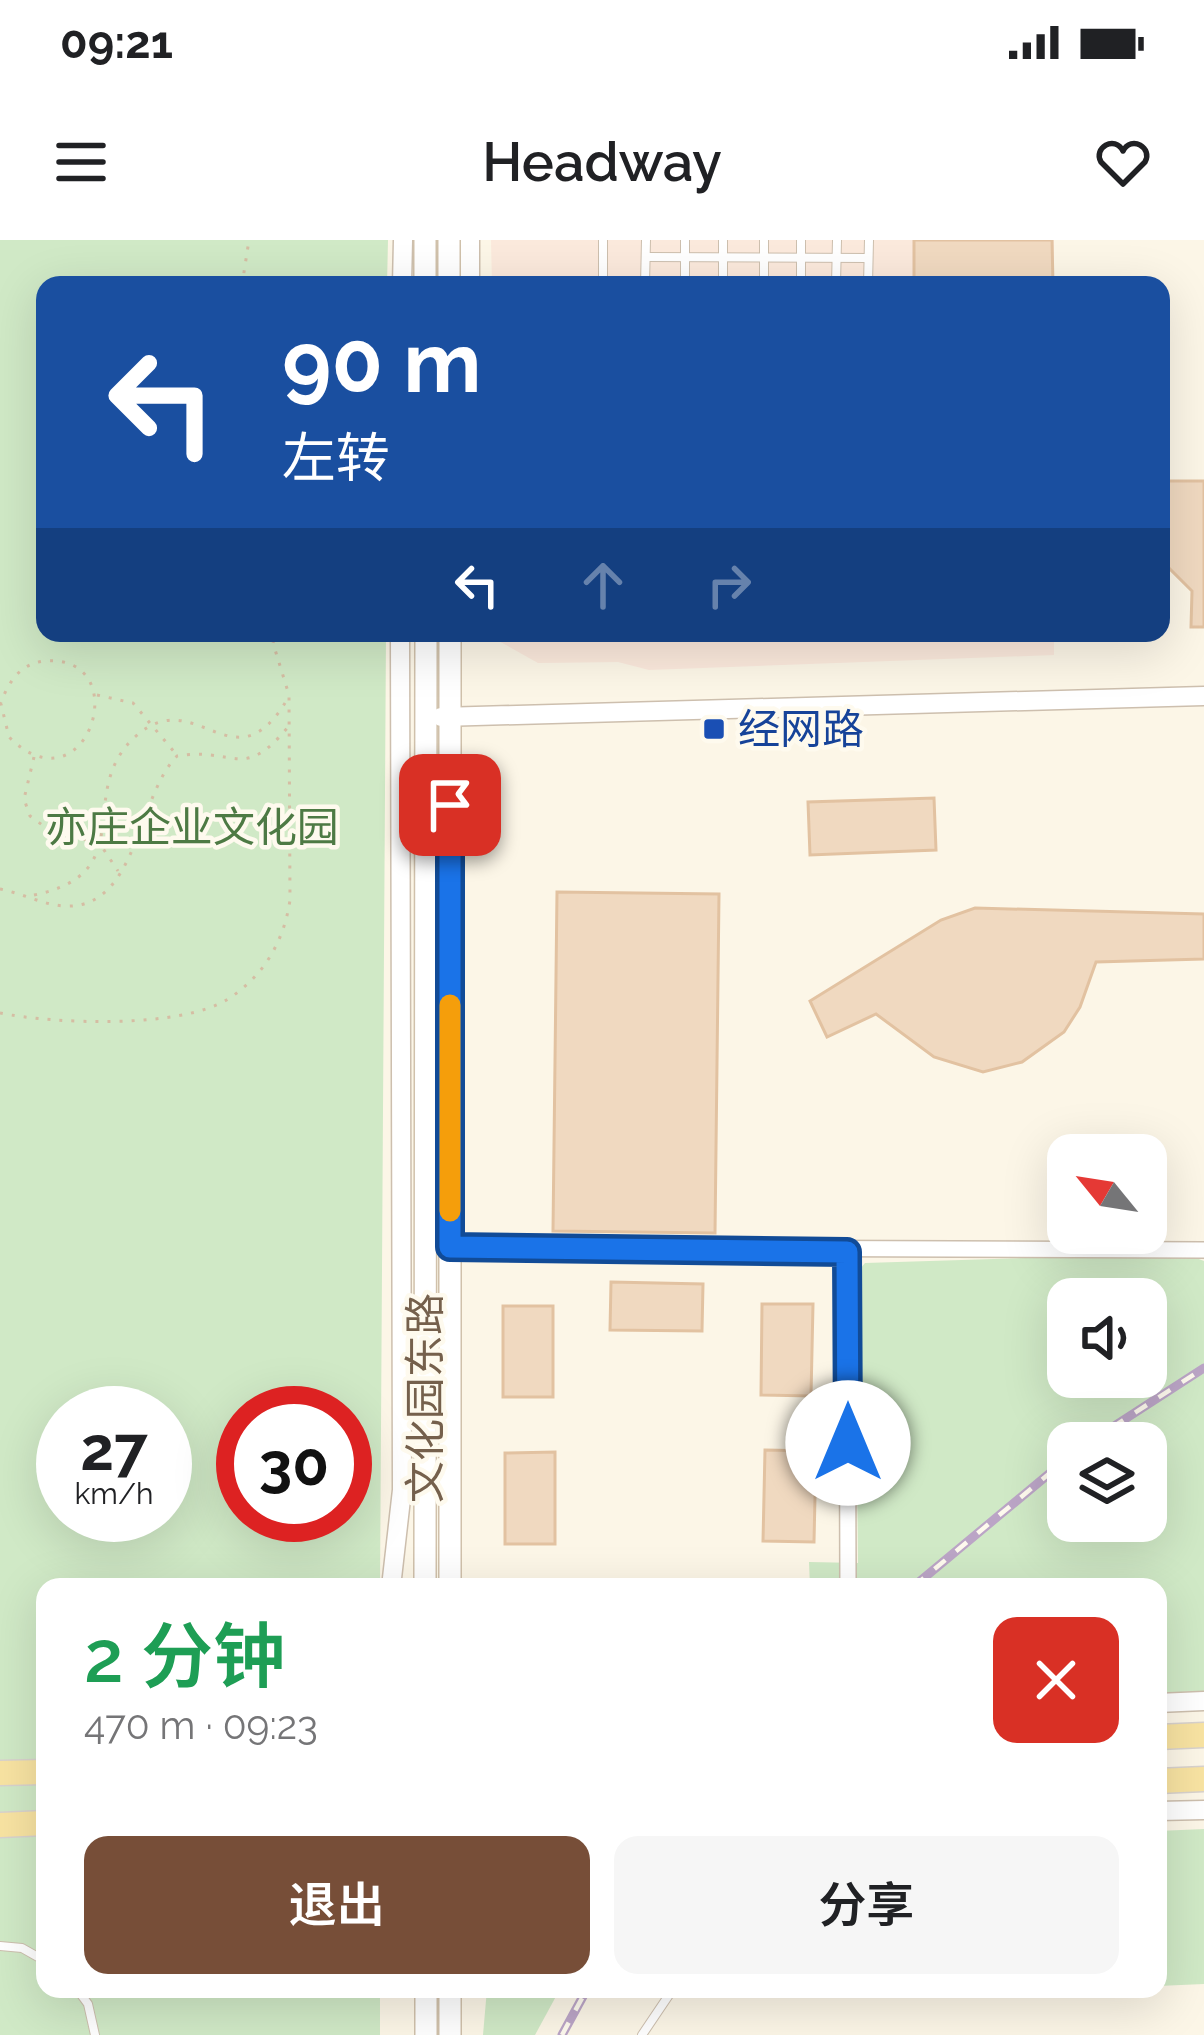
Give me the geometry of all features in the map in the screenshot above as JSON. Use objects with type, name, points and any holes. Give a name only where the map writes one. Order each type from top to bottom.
[{"type":"main road","points":[[424,240],[425,276]]},
{"type":"main road","points":[[449,240],[449,276]]},
{"type":"main road","name":"文化园东路","points":[[427,642],[438,717],[450,1247],[450,1578]]},
{"type":"main road","name":"文化园东路","points":[[425,1578],[438,717],[449,642]]},
{"type":"main road","points":[[1167,1737],[1204,1735]]},
{"type":"main road","points":[[0,1773],[36,1772]]},
{"type":"main road","points":[[1167,1781],[1204,1779]]},
{"type":"main road","points":[[0,1825],[36,1823]]},
{"type":"main road","points":[[426,1998],[426,2035]]},
{"type":"main road","points":[[450,1998],[450,2035]]},
{"type":"street","points":[[403,240],[403,276]]},
{"type":"street","points":[[470,240],[470,276]]},
{"type":"street","points":[[392,1578],[402,1490],[400,642]]},
{"type":"street","points":[[438,717],[1204,696]]},
{"type":"street","points":[[450,1247],[1204,1250]]},
{"type":"street","points":[[847,1252],[848,1578]]},
{"type":"street","points":[[402,1490],[425,1404]]},
{"type":"street","points":[[1167,1703],[1204,1701]]},
{"type":"street","points":[[1167,1811],[1204,1810]]},
{"type":"lane","points":[[603,240],[603,276]]},
{"type":"lane","points":[[645,276],[646,240]]},
{"type":"lane","points":[[685,240],[685,276]]},
{"type":"lane","points":[[723,240],[723,276]]},
{"type":"lane","points":[[764,240],[764,276]]},
{"type":"lane","points":[[802,240],[802,276]]},
{"type":"lane","points":[[836,276],[837,240]]},
{"type":"lane","points":[[868,240],[868,276]]},
{"type":"lane","points":[[646,257],[868,258]]},
{"type":"lane","points":[[0,1946],[36,1955]]},
{"type":"lane","points":[[84,1998],[95,2035]]},
{"type":"lane","points":[[642,2035],[667,1998]]},
{"type":"path","points":[[243,276],[249,240]]},
{"type":"path","points":[[0,1013],[102,1022],[183,1014],[227,1000],[260,970],[286,929],[290,900],[289,695],[273,642]]},
{"type":"path","points":[[95,695],[92,731],[78,748],[53,757],[35,755],[9,737],[0,705],[13,677],[40,662],[74,667],[95,695],[134,703],[177,756]]},
{"type":"path","points":[[32,895],[76,882],[87,871],[100,844],[113,768],[124,748],[153,724],[176,719],[237,739],[257,737],[276,719],[289,695]]},
{"type":"path","points":[[0,889],[58,906],[76,906],[108,891],[136,844],[156,782],[177,756],[202,752],[239,762],[256,758],[289,726]]},
{"type":"path","points":[[35,755],[24,800],[30,816],[45,827],[100,844],[120,874]]},
{"type":"shaded area","points":[[491,240],[1054,240],[1054,276],[492,276]]},
{"type":"shaded area","points":[[500,642],[1054,642],[1054,655],[649,670],[618,662],[538,663]]},
{"type":"green space","name":"亦庄企业文化园","points":[[0,240],[388,240],[387,276],[36,276],[36,642],[386,642],[380,1578],[36,1578],[36,1998],[380,1998],[380,2035],[0,2035]]},
{"type":"green space","points":[[1183,1253],[1204,1261],[1204,1691],[1167,1693],[1167,1578],[810,1578],[809,1562],[858,1563],[855,1275],[865,1263]]},
{"type":"green space","points":[[1204,1829],[1204,1984],[1167,1986],[1167,1831]]},
{"type":"green space","points":[[486,1998],[555,1998],[535,2035],[483,2035]]},
{"type":"building","points":[[914,240],[1052,240],[1053,276],[914,276]]},
{"type":"building","points":[[1170,481],[1204,481],[1204,627],[1191,627],[1192,591],[1170,569]]},
{"type":"building","points":[[934,798],[936,850],[810,855],[808,802]]},
{"type":"building","points":[[557,892],[719,894],[715,1233],[553,1231]]},
{"type":"building","points":[[975,908],[1204,914],[1204,959],[1096,962],[1080,1007],[1064,1032],[1022,1062],[983,1072],[934,1057],[876,1014],[827,1037],[810,1001],[941,920]]},
{"type":"building","points":[[611,1282],[703,1284],[702,1331],[610,1330]]},
{"type":"building","points":[[762,1304],[813,1304],[811,1396],[761,1395]]},
{"type":"building","points":[[503,1306],[553,1306],[553,1397],[503,1397]]},
{"type":"building","points":[[765,1450],[816,1451],[814,1542],[763,1541]]},
{"type":"building","points":[[555,1452],[555,1544],[505,1544],[505,1453]]},
{"type":"railway","points":[[1120,1422],[1204,1368]]},
{"type":"railway","points":[[924,1578],[1047,1475]]},
{"type":"railway","points":[[562,2035],[582,1998]]},
{"type":"slow traffic","points":[[450,1005],[450,1211]]},
{"type":"place","name":"经网路","points":[[714,729]]},
{"type":"route","points":[[450,805],[450,1247],[847,1252],[848,1443]]}]
